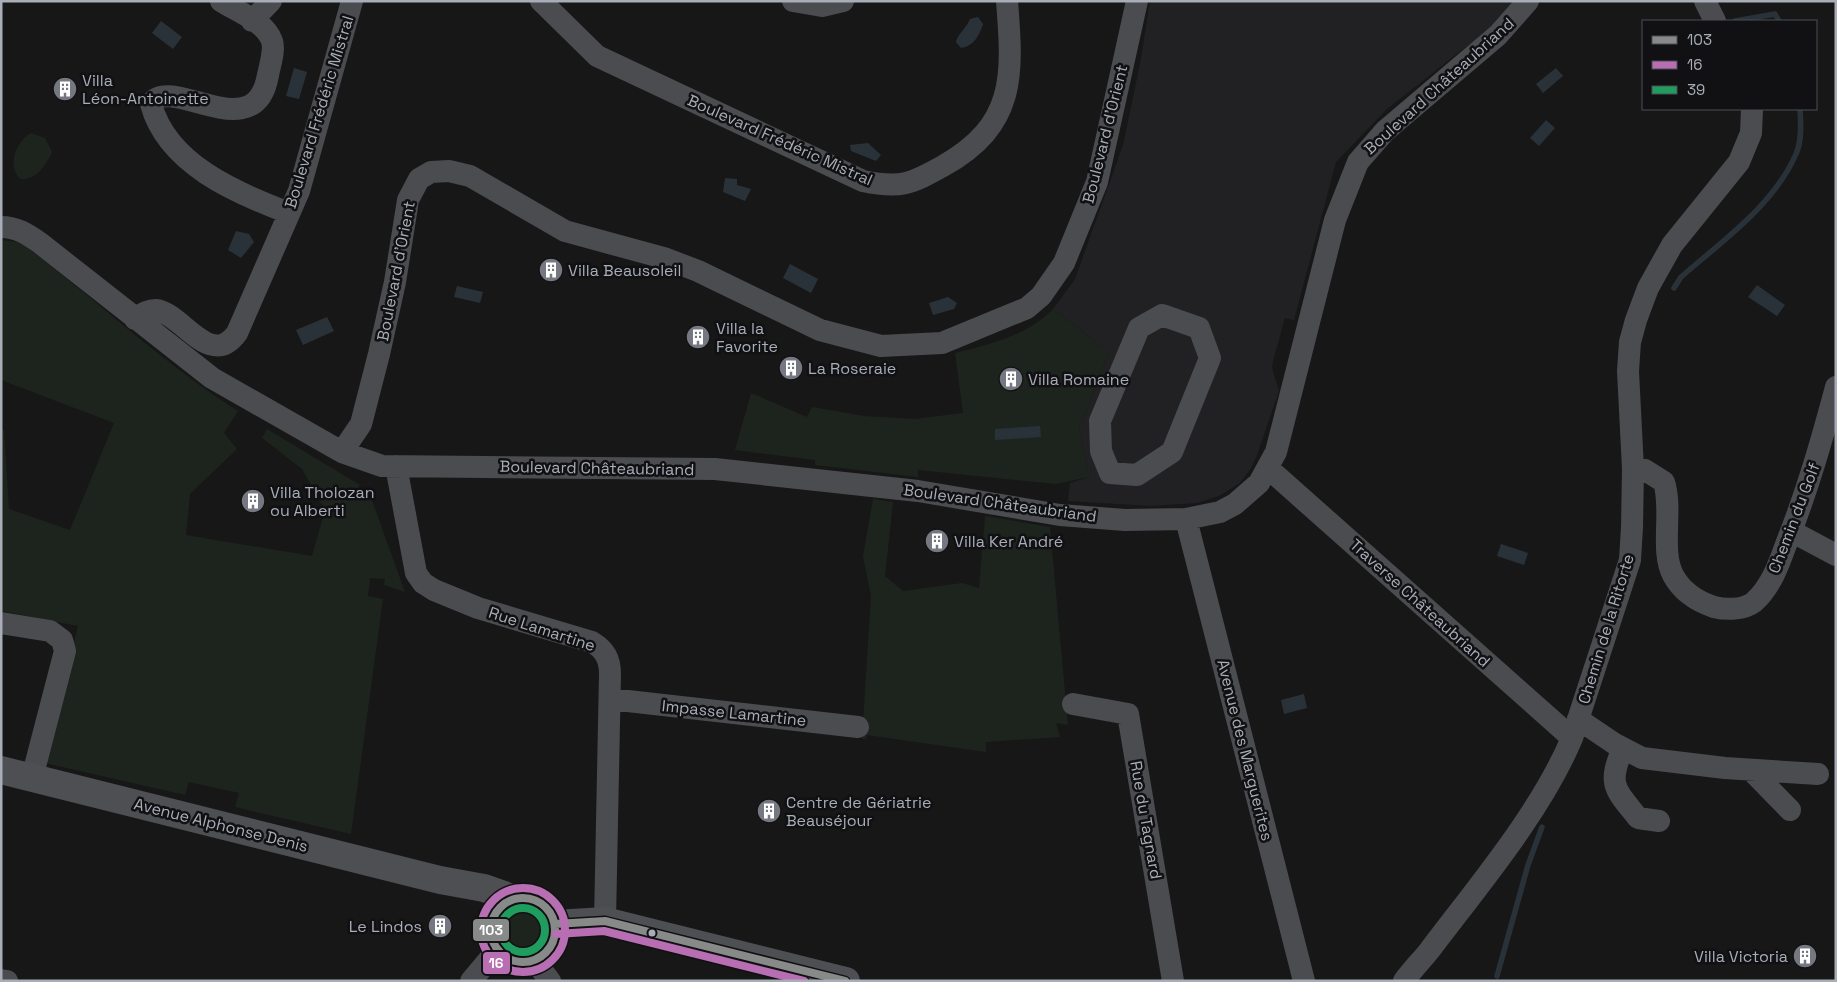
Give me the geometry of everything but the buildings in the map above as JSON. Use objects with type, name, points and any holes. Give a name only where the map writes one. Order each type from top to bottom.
[{"type":"main road","name":"Avenue Alphonse Denis","points":[[1,770],[440,880],[484,888],[515,899]]},
{"type":"main road","name":"Avenue Alphonse Denis","points":[[440,880],[476,904],[492,920]]},
{"type":"main road","points":[[515,899],[536,900],[551,914],[555,924],[556,935],[552,946],[545,954],[543,971],[525,963],[514,962],[497,950],[492,935],[492,920],[498,910],[515,899]]},
{"type":"main road","points":[[555,924],[605,921],[846,981]]},
{"type":"street","points":[[222,1],[264,28],[272,41],[267,80],[253,104],[233,109],[216,108],[171,96],[154,98],[151,104],[155,120],[164,134],[181,153],[200,169],[228,187],[289,213]]},
{"type":"street","points":[[252,21],[271,1]]},
{"type":"street","name":"Boulevard Frédéric Mistral","points":[[135,319],[144,312],[156,310],[168,315],[203,342],[223,344],[232,340],[299,191],[352,1]]},
{"type":"street","name":"Boulevard Frédéric Mistral","points":[[541,1],[597,56],[863,181],[895,186],[912,182],[956,159],[976,144],[997,117],[1004,100],[1012,57],[1007,1]]},
{"type":"street","points":[[793,1],[822,6],[843,1]]},
{"type":"street","name":"Boulevard d'Orient","points":[[342,452],[361,424],[380,354],[408,200],[419,179],[431,172],[449,171],[470,176],[565,231],[664,258],[698,271],[820,330],[881,346],[942,343],[1027,308],[1041,296],[1064,263],[1094,189],[1137,1]]},
{"type":"street","name":"Boulevard Châteaubriand","points":[[342,452],[367,463],[396,466],[715,469],[918,491],[1060,515],[1125,520],[1186,519],[1213,515],[1235,504],[1259,483],[1269,469],[1282,435],[1335,220],[1358,162],[1385,131],[1498,35],[1528,1]]},
{"type":"street","points":[[1705,1],[1714,20]]},
{"type":"street","name":"Chemin de la Ritorte","points":[[1404,981],[1488,872],[1546,790],[1575,728],[1630,560],[1633,469],[1628,371],[1630,342],[1636,320],[1648,288],[1672,245],[1739,162],[1750,133],[1752,110]]},
{"type":"street","points":[[1,227],[10,227],[26,233],[212,378],[342,452]]},
{"type":"street","points":[[1162,314],[1199,328],[1210,358],[1172,452],[1137,475],[1110,474],[1101,451],[1100,421],[1139,328],[1162,314]]},
{"type":"street","name":"Chemin du Golf","points":[[1633,469],[1645,470],[1664,482],[1668,494],[1669,557],[1672,573],[1680,586],[1690,596],[1723,610],[1752,603],[1772,579],[1792,531],[1818,456],[1836,387]]},
{"type":"street","name":"Rue Lamartine","points":[[396,466],[416,573],[422,583],[478,608],[592,642],[604,650],[608,659],[610,699],[605,921]]},
{"type":"street","name":"Traverse Châteaubriand","points":[[1269,469],[1575,728],[1642,758],[1751,770],[1818,774]]},
{"type":"street","name":"Avenue des Marguerites","points":[[1186,519],[1304,981]]},
{"type":"street","points":[[1792,531],[1836,555]]},
{"type":"street","points":[[1,623],[50,631],[62,640],[65,651],[32,778]]},
{"type":"street","name":"Impasse Lamartine","points":[[610,699],[858,727]]},
{"type":"street","name":"Rue du Tagnard","points":[[1073,704],[1128,714],[1173,981]]},
{"type":"street","points":[[1623,748],[1614,769],[1615,789],[1638,818],[1659,821]]},
{"type":"street","points":[[1751,770],[1790,810]]},
{"type":"street","points":[[471,981],[497,950]]},
{"type":"street","points":[[1,980],[6,981]]},
{"type":"shaded area","points":[[1150,1],[1518,1],[1483,37],[1467,46],[1387,109],[1336,162],[1294,320],[1285,318],[1273,361],[1272,368],[1279,391],[1257,455],[1251,468],[1240,483],[1219,496],[1197,503],[1150,506],[1068,501],[1070,483],[1089,477],[1079,429],[1109,352],[1053,309],[1075,279],[1123,145],[1140,64]]},
{"type":"shaded area","points":[[978,17],[983,24],[978,36],[973,43],[961,48],[956,42],[958,37],[970,19]]},
{"type":"shaded area","points":[[161,21],[182,37],[173,49],[152,33]]},
{"type":"shaded area","points":[[294,68],[307,72],[299,99],[286,96]]},
{"type":"shaded area","points":[[1556,68],[1563,76],[1543,93],[1536,84]]},
{"type":"shaded area","points":[[1546,120],[1555,128],[1539,146],[1530,138]]},
{"type":"shaded area","points":[[31,133],[45,138],[52,152],[40,171],[32,177],[21,179],[14,168],[15,155],[21,142]]},
{"type":"shaded area","points":[[868,143],[881,155],[876,161],[851,151],[850,145]]},
{"type":"shaded area","points":[[725,178],[737,179],[737,185],[751,189],[745,201],[723,192]]},
{"type":"shaded area","points":[[236,231],[249,234],[254,242],[241,258],[228,250]]},
{"type":"shaded area","points":[[1,240],[17,242],[25,246],[183,373],[238,411],[224,433],[237,449],[190,494],[186,535],[312,556],[325,510],[302,469],[262,438],[267,429],[360,485],[353,493],[361,500],[369,492],[405,592],[384,585],[385,579],[370,578],[368,596],[383,599],[351,834],[235,807],[239,793],[189,782],[185,795],[45,763],[78,626],[1,611],[1,428],[4,431],[9,509],[70,530],[114,423],[1,380]]},
{"type":"shaded area","points":[[790,264],[818,279],[811,293],[783,278]]},
{"type":"shaded area","points":[[1757,285],[1785,305],[1777,316],[1748,297]]},
{"type":"shaded area","points":[[457,286],[483,292],[480,303],[454,297]]},
{"type":"shaded area","points":[[948,297],[957,303],[954,309],[933,315],[929,303]]},
{"type":"shaded area","points":[[1053,309],[1109,352],[1079,429],[1089,477],[1056,484],[918,470],[918,477],[815,465],[815,460],[735,450],[751,393],[807,417],[812,407],[864,416],[915,419],[963,413],[955,353],[1007,338],[1032,326]]},
{"type":"shaded area","points":[[327,317],[334,331],[303,345],[296,330]]},
{"type":"shaded area","points":[[1040,426],[1041,437],[995,440],[995,429]]},
{"type":"shaded area","points":[[873,499],[893,502],[885,576],[903,591],[962,583],[979,588],[985,516],[1050,527],[1068,725],[1056,723],[1060,737],[986,742],[986,752],[867,735],[866,739],[862,739],[871,596],[863,556]]},
{"type":"shaded area","points":[[1501,544],[1528,553],[1524,565],[1497,556]]},
{"type":"shaded area","points":[[1304,694],[1307,708],[1284,714],[1281,700]]},
{"type":"shaded area","points":[[527,910],[534,913],[540,919],[543,930],[542,938],[534,947],[527,950],[519,950],[512,947],[504,938],[503,926],[506,919],[515,911]]},
{"type":"waterway","points":[[1741,20],[1775,14],[1778,20]]},
{"type":"waterway","points":[[1674,288],[1681,277],[1730,236],[1775,190],[1798,149],[1801,132],[1800,110]]},
{"type":"waterway","points":[[1497,976],[1528,865],[1542,827]]},
{"type":"transit line","name":"16","points":[[523,888],[539,891],[553,900],[562,914],[565,930],[562,946],[553,960],[539,969],[523,972],[507,969],[493,960],[484,946],[481,930],[484,914],[493,900],[507,891],[523,888]]},
{"type":"transit line","name":"103","points":[[517,898],[529,898],[546,907],[553,918],[555,930],[553,942],[546,953],[529,962],[517,962],[505,957],[496,948],[491,936],[491,924],[496,912],[505,903],[517,898]]},
{"type":"transit line","name":"39","points":[[519,908],[527,908],[539,914],[545,930],[539,946],[527,952],[519,952],[507,946],[501,934],[501,926],[507,914],[519,908]]},
{"type":"transit line","name":"103","points":[[555,924],[605,921],[845,981]]},
{"type":"transit line","name":"16","points":[[556,934],[604,931],[804,981]]},
{"type":"place","name":"Villa Léon-Antoinette","points":[[65,89]]},
{"type":"place","name":"Villa Beausoleil","points":[[551,270]]},
{"type":"place","name":"Villa la Favorite","points":[[698,337]]},
{"type":"place","name":"La Roseraie","points":[[791,368]]},
{"type":"place","name":"Villa Romaine","points":[[1011,379]]},
{"type":"place","name":"Villa Tholozan ou Alberti","points":[[253,501]]},
{"type":"place","name":"Villa Ker André","points":[[937,541]]},
{"type":"place","name":"Centre de Gériatrie Beauséjour","points":[[769,811]]},
{"type":"place","name":"Le Lindos","points":[[440,926]]},
{"type":"place","name":"Villa Victoria","points":[[1805,956]]}]
